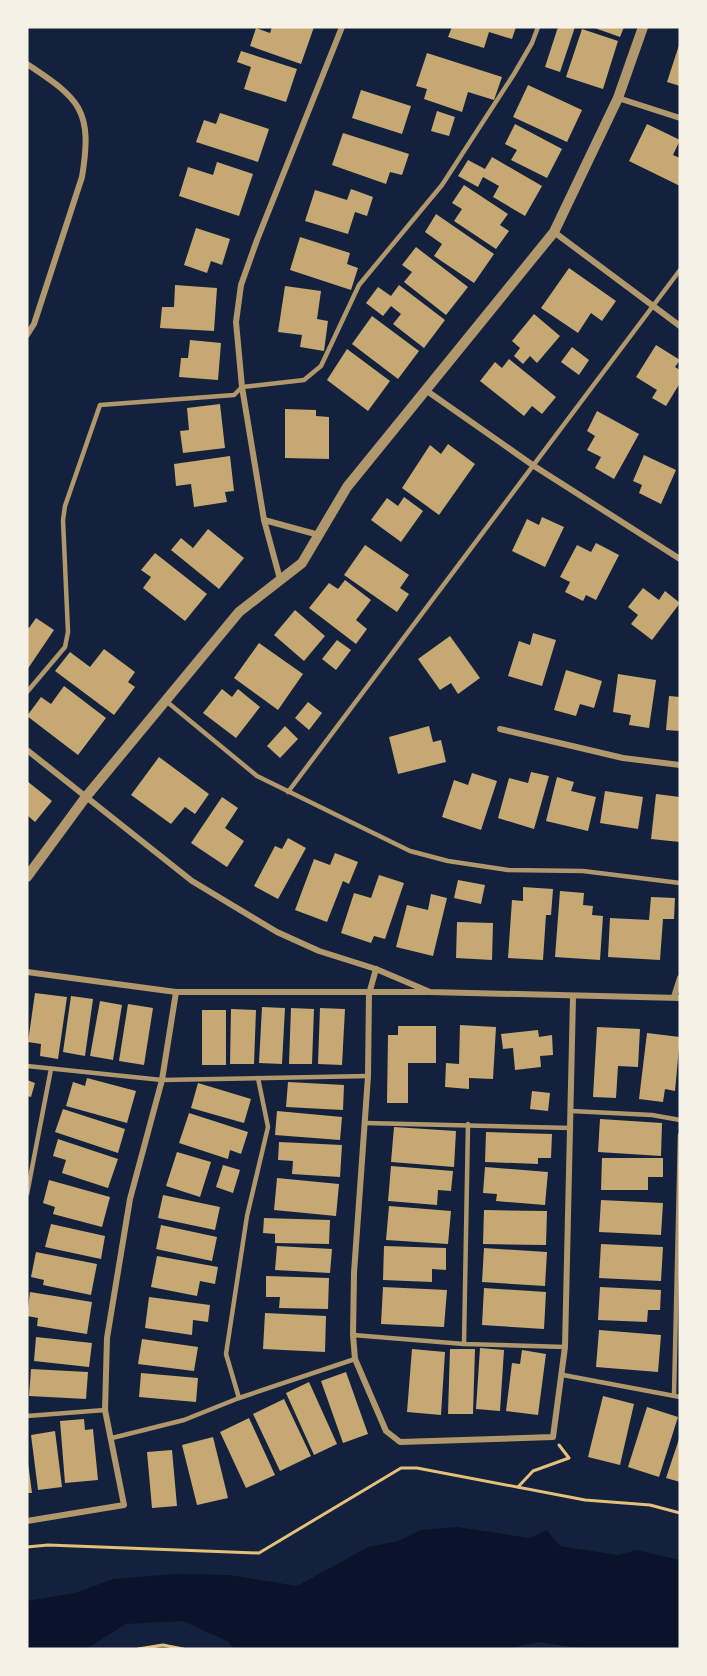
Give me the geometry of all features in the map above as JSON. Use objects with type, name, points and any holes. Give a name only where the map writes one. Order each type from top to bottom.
[{"type":"street","points":[[280,579],[264,520],[242,387],[236,322],[241,285],[326,60],[342,27]]},
{"type":"street","points":[[27,878],[85,798],[239,612],[302,563],[347,487],[554,232],[618,98],[644,27]]},
{"type":"street","points":[[27,63],[71,95],[80,108],[85,124],[86,153],[78,188],[34,324],[27,335]]},
{"type":"street","points":[[618,98],[680,118]]},
{"type":"street","points":[[554,232],[680,326]]},
{"type":"street","points":[[427,391],[534,466],[680,559]]},
{"type":"street","points":[[264,520],[320,535]]},
{"type":"street","points":[[501,729],[623,758],[680,765]]},
{"type":"street","points":[[27,750],[192,881],[277,933],[319,951],[376,969],[430,992]]},
{"type":"street","points":[[376,969],[369,994],[368,1076],[354,1273],[353,1335],[355,1359],[386,1431],[400,1442],[553,1437],[563,1376],[565,1347],[573,997]]},
{"type":"street","points":[[27,972],[176,992],[369,994],[430,992],[677,998],[680,978]]},
{"type":"street","points":[[27,1521],[124,1505],[105,1410],[107,1338],[130,1199],[162,1080],[176,992]]},
{"type":"lane","points":[[27,692],[65,647],[68,632],[63,520],[65,506],[100,405],[234,395],[242,387],[304,380],[321,366],[359,285],[442,185],[514,74],[532,43],[538,27]]},
{"type":"lane","points":[[288,792],[680,270]]},
{"type":"lane","points":[[165,701],[257,776],[410,851],[448,861],[508,870],[583,872],[680,883]]},
{"type":"lane","points":[[27,1066],[162,1080],[368,1076]]},
{"type":"lane","points":[[27,1194],[51,1068]]},
{"type":"lane","points":[[239,1398],[225,1354],[247,1216],[268,1127],[258,1078]]},
{"type":"lane","points":[[571,1111],[652,1115],[680,1120]]},
{"type":"lane","points":[[365,1123],[571,1128]]},
{"type":"lane","points":[[464,1344],[468,1124]]},
{"type":"lane","points":[[563,1376],[677,1396],[680,1135]]},
{"type":"lane","points":[[353,1335],[464,1344],[565,1347]]},
{"type":"lane","points":[[111,1438],[184,1420],[239,1398],[355,1359]]},
{"type":"lane","points":[[27,1416],[105,1410]]},
{"type":"path","points":[[518,1487],[533,1471],[569,1458],[553,1437]]},
{"type":"path","points":[[27,1547],[48,1545],[259,1553],[401,1468],[417,1468],[585,1500],[650,1505],[680,1513]]},
{"type":"path","points":[[138,1649],[163,1645],[183,1649]]},
{"type":"water","points":[[457,1527],[530,1538],[547,1530],[560,1546],[618,1555],[636,1550],[680,1560],[680,1649],[587,1649],[538,1642],[507,1649],[234,1649],[229,1642],[183,1621],[126,1624],[86,1649],[27,1649],[27,1601],[75,1593],[113,1579],[175,1574],[230,1575],[297,1586],[368,1547],[398,1541],[421,1530]]},
{"type":"building","points":[[272,27],[314,27],[301,64],[250,46],[256,28],[270,33]]},
{"type":"building","points":[[452,27],[516,27],[512,39],[489,32],[484,48],[448,37]]},
{"type":"building","points":[[558,27],[575,27],[560,72],[545,67]]},
{"type":"building","points":[[592,27],[624,27],[620,37]]},
{"type":"building","points":[[582,29],[618,41],[603,89],[566,77]]},
{"type":"building","points":[[680,42],[680,86],[667,82]]},
{"type":"building","points":[[241,51],[297,69],[286,102],[244,89],[251,67],[237,62]]},
{"type":"building","points":[[427,53],[502,77],[494,100],[468,92],[462,112],[424,99],[427,89],[416,86]]},
{"type":"building","points":[[528,85],[582,110],[567,142],[513,117]]},
{"type":"building","points":[[361,90],[411,106],[402,134],[352,118]]},
{"type":"building","points":[[437,111],[455,117],[449,136],[431,131]]},
{"type":"building","points":[[220,113],[269,129],[258,162],[196,142],[204,120],[216,124]]},
{"type":"building","points":[[515,124],[562,149],[547,178],[511,160],[517,150],[505,144]]},
{"type":"building","points":[[647,124],[680,140],[673,155],[680,158],[680,186],[629,161]]},
{"type":"building","points":[[343,133],[409,154],[402,175],[390,172],[386,184],[332,165]]},
{"type":"building","points":[[492,157],[542,186],[525,216],[493,197],[499,186],[483,177],[478,187],[458,176],[468,160],[485,169]]},
{"type":"building","points":[[217,162],[253,174],[239,216],[179,196],[188,167],[213,175]]},
{"type":"building","points":[[464,185],[508,214],[500,225],[509,231],[496,249],[454,221],[462,209],[452,203]]},
{"type":"building","points":[[351,189],[373,197],[367,216],[355,212],[348,234],[305,221],[315,190],[347,200]]},
{"type":"building","points":[[436,214],[494,254],[474,283],[434,256],[442,244],[425,232]]},
{"type":"building","points":[[196,228],[230,239],[222,265],[211,261],[207,273],[184,265]]},
{"type":"building","points":[[300,237],[350,253],[347,264],[358,268],[351,290],[290,270]]},
{"type":"building","points":[[416,247],[468,287],[446,315],[404,282],[412,272],[402,265]]},
{"type":"building","points":[[569,268],[616,301],[602,321],[591,313],[578,333],[541,308]]},
{"type":"building","points":[[175,285],[217,288],[214,331],[160,328],[162,307],[174,307]]},
{"type":"building","points":[[399,285],[445,320],[424,348],[393,324],[401,314],[391,306],[383,316],[366,303],[378,287],[391,296]]},
{"type":"building","points":[[285,286],[321,291],[317,319],[328,321],[324,351],[300,347],[302,335],[278,332]]},
{"type":"building","points":[[534,314],[560,336],[537,363],[530,356],[523,364],[514,356],[520,348],[512,341]]},
{"type":"building","points":[[372,316],[419,351],[398,379],[352,344]]},
{"type":"building","points":[[190,340],[221,343],[218,380],[179,377],[181,358],[188,358]]},
{"type":"building","points":[[656,345],[680,360],[675,367],[680,370],[680,383],[666,406],[652,398],[657,390],[636,377]]},
{"type":"building","points":[[572,347],[589,360],[579,375],[561,362]]},
{"type":"building","points":[[347,349],[390,381],[368,411],[327,380]]},
{"type":"building","points":[[509,359],[556,397],[542,414],[532,406],[524,416],[480,381],[495,362],[502,368]]},
{"type":"building","points":[[220,404],[225,448],[183,453],[180,431],[189,430],[187,408]]},
{"type":"building","points":[[285,409],[316,410],[316,416],[329,417],[329,459],[285,458]]},
{"type":"building","points":[[597,411],[639,434],[614,479],[595,468],[601,457],[587,450],[595,436],[587,431]]},
{"type":"building","points":[[448,444],[475,464],[439,515],[402,488],[430,445],[441,454]]},
{"type":"building","points":[[644,455],[676,470],[661,504],[639,493],[642,485],[633,481]]},
{"type":"building","points":[[230,456],[234,491],[225,492],[227,502],[194,507],[191,484],[176,486],[174,464]]},
{"type":"building","points":[[404,497],[423,511],[401,542],[371,520],[387,498],[398,506]]},
{"type":"building","points":[[542,517],[564,527],[545,567],[512,551],[527,519],[539,525]]},
{"type":"building","points":[[208,529],[244,558],[219,589],[171,550],[181,538],[193,548]]},
{"type":"building","points":[[596,543],[619,555],[596,600],[586,595],[583,601],[565,592],[570,582],[560,577],[577,545],[591,552]]},
{"type":"building","points":[[365,545],[409,575],[400,588],[409,594],[397,612],[344,575]]},
{"type":"building","points":[[155,553],[207,594],[185,621],[143,588],[151,577],[141,570]]},
{"type":"building","points":[[345,580],[371,600],[356,620],[367,629],[356,644],[309,608],[329,583],[338,589]]},
{"type":"building","points":[[643,588],[659,600],[665,591],[680,603],[652,640],[631,624],[638,615],[628,607]]},
{"type":"building","points":[[295,610],[325,636],[304,661],[274,635]]},
{"type":"building","points":[[36,618],[54,630],[27,670],[27,627],[29,628]]},
{"type":"building","points":[[533,633],[556,640],[542,686],[508,676],[519,641],[530,645]]},
{"type":"building","points":[[450,636],[480,678],[458,694],[451,683],[440,690],[418,659]]},
{"type":"building","points":[[337,640],[351,650],[336,670],[322,659]]},
{"type":"building","points":[[259,643],[303,674],[278,710],[234,678]]},
{"type":"building","points":[[104,649],[135,672],[128,682],[135,687],[114,715],[55,671],[70,652],[90,667]]},
{"type":"building","points":[[566,670],[602,681],[594,708],[580,704],[576,716],[554,710]]},
{"type":"building","points":[[618,674],[656,680],[649,728],[629,725],[631,715],[613,712]]},
{"type":"building","points":[[64,686],[106,718],[78,755],[27,716],[41,697],[51,704]]},
{"type":"building","points":[[222,689],[232,697],[238,689],[260,707],[236,738],[203,713]]},
{"type":"building","points":[[669,696],[680,697],[680,731],[666,730]]},
{"type":"building","points":[[308,702],[322,713],[309,730],[295,718]]},
{"type":"building","points":[[285,726],[298,739],[280,758],[267,746]]},
{"type":"building","points":[[429,726],[433,742],[441,740],[446,762],[398,774],[389,737]]},
{"type":"building","points":[[159,757],[209,794],[195,814],[185,807],[171,824],[131,795]]},
{"type":"building","points":[[531,772],[549,776],[534,829],[498,818],[509,778],[528,783]]},
{"type":"building","points":[[472,773],[497,781],[481,830],[442,817],[454,780],[468,785]]},
{"type":"building","points":[[557,777],[574,782],[571,791],[596,797],[588,831],[546,821]]},
{"type":"building","points":[[27,781],[52,801],[35,822],[27,815]]},
{"type":"building","points":[[605,791],[643,797],[638,829],[600,823]]},
{"type":"building","points":[[656,794],[680,797],[680,842],[651,839]]},
{"type":"building","points":[[222,797],[238,808],[225,828],[244,841],[227,867],[191,843]]},
{"type":"building","points":[[288,838],[306,848],[278,899],[254,886],[275,846],[282,849]]},
{"type":"building","points":[[335,853],[358,862],[349,884],[343,881],[327,922],[295,910],[314,859],[330,865]]},
{"type":"building","points":[[379,875],[404,883],[385,939],[374,936],[371,943],[341,933],[354,893],[371,898]]},
{"type":"building","points":[[458,880],[485,885],[481,904],[454,898]]},
{"type":"building","points":[[523,887],[553,889],[551,915],[546,915],[543,960],[508,958],[512,900],[523,901]]},
{"type":"building","points":[[560,891],[584,893],[583,905],[593,906],[592,915],[603,916],[600,960],[555,957]]},
{"type":"building","points":[[431,894],[447,898],[433,956],[396,947],[407,905],[428,910]]},
{"type":"building","points":[[651,897],[675,898],[674,919],[663,919],[660,960],[608,957],[610,918],[649,920]]},
{"type":"building","points":[[457,922],[493,923],[492,960],[456,958]]},
{"type":"building","points":[[35,993],[67,997],[58,1059],[40,1056],[41,1044],[28,1042]]},
{"type":"building","points":[[71,996],[93,999],[85,1056],[63,1052]]},
{"type":"building","points":[[100,1001],[122,1005],[113,1060],[90,1056]]},
{"type":"building","points":[[128,1004],[153,1008],[144,1065],[119,1061]]},
{"type":"building","points":[[262,1007],[285,1008],[282,1064],[259,1063]]},
{"type":"building","points":[[291,1008],[314,1009],[312,1064],[289,1064]]},
{"type":"building","points":[[320,1008],[345,1009],[342,1065],[318,1064]]},
{"type":"building","points":[[231,1009],[256,1010],[254,1064],[230,1064]]},
{"type":"building","points":[[202,1010],[226,1010],[226,1065],[202,1065]]},
{"type":"building","points":[[460,1025],[496,1027],[493,1079],[469,1078],[469,1089],[445,1087],[446,1063],[459,1064]]},
{"type":"building","points":[[398,1026],[436,1026],[436,1063],[408,1063],[408,1103],[387,1103],[388,1035],[398,1035]]},
{"type":"building","points":[[597,1027],[640,1029],[638,1067],[618,1066],[616,1098],[593,1097]]},
{"type":"building","points":[[538,1030],[539,1037],[552,1035],[553,1055],[540,1056],[541,1067],[515,1070],[513,1048],[503,1049],[501,1034]]},
{"type":"building","points":[[647,1033],[680,1037],[675,1091],[665,1089],[663,1102],[639,1099]]},
{"type":"building","points":[[87,1078],[136,1091],[127,1123],[66,1106],[73,1082],[85,1086]]},
{"type":"building","points":[[27,1080],[35,1083],[31,1097],[27,1096]]},
{"type":"building","points":[[288,1082],[344,1085],[343,1110],[286,1107]]},
{"type":"building","points":[[198,1083],[251,1099],[244,1123],[191,1108]]},
{"type":"building","points":[[532,1091],[550,1093],[548,1111],[530,1109]]},
{"type":"building","points":[[63,1109],[125,1129],[118,1153],[55,1132]]},
{"type":"building","points":[[277,1111],[342,1117],[340,1140],[275,1135]]},
{"type":"building","points":[[189,1113],[248,1132],[241,1154],[230,1150],[228,1159],[179,1143]]},
{"type":"building","points":[[600,1119],[662,1123],[661,1156],[598,1152]]},
{"type":"building","points":[[394,1127],[456,1131],[454,1167],[391,1162]]},
{"type":"building","points":[[486,1132],[552,1134],[551,1158],[538,1158],[538,1164],[485,1162]]},
{"type":"building","points":[[58,1139],[118,1159],[108,1188],[62,1173],[66,1160],[53,1156]]},
{"type":"building","points":[[279,1142],[342,1145],[340,1177],[292,1174],[293,1161],[278,1160]]},
{"type":"building","points":[[177,1152],[211,1162],[200,1197],[166,1186]]},
{"type":"building","points":[[602,1158],[663,1158],[663,1177],[648,1177],[648,1190],[601,1190]]},
{"type":"building","points":[[223,1165],[240,1170],[233,1193],[216,1187]]},
{"type":"building","points":[[391,1166],[453,1171],[451,1191],[438,1190],[437,1205],[388,1201]]},
{"type":"building","points":[[485,1167],[548,1172],[545,1205],[496,1201],[497,1194],[483,1193]]},
{"type":"building","points":[[277,1178],[339,1184],[336,1216],[274,1210]]},
{"type":"building","points":[[49,1180],[110,1197],[102,1227],[53,1214],[55,1207],[43,1203]]},
{"type":"building","points":[[163,1195],[220,1207],[215,1230],[158,1218]]},
{"type":"building","points":[[601,1200],[663,1203],[661,1235],[599,1232]]},
{"type":"building","points":[[389,1206],[451,1211],[448,1244],[386,1240]]},
{"type":"building","points":[[484,1210],[547,1211],[546,1245],[483,1244]]},
{"type":"building","points":[[264,1218],[330,1220],[329,1244],[275,1243],[275,1234],[263,1233]]},
{"type":"building","points":[[51,1224],[105,1236],[101,1259],[45,1247]]},
{"type":"building","points":[[161,1225],[217,1237],[212,1261],[156,1249]]},
{"type":"building","points":[[601,1244],[663,1247],[661,1281],[599,1278]]},
{"type":"building","points":[[277,1246],[332,1249],[330,1273],[275,1270]]},
{"type":"building","points":[[384,1246],[446,1248],[446,1270],[432,1269],[432,1282],[383,1280]]},
{"type":"building","points":[[484,1248],[547,1252],[545,1286],[482,1282]]},
{"type":"building","points":[[36,1252],[97,1264],[91,1295],[43,1285],[44,1280],[31,1277]]},
{"type":"building","points":[[157,1256],[218,1267],[215,1284],[200,1281],[197,1296],[151,1287]]},
{"type":"building","points":[[266,1276],[329,1278],[328,1309],[279,1308],[280,1297],[266,1297]]},
{"type":"building","points":[[383,1287],[447,1290],[444,1327],[381,1324]]},
{"type":"building","points":[[600,1287],[661,1290],[660,1310],[648,1310],[647,1322],[598,1320]]},
{"type":"building","points":[[484,1288],[546,1292],[544,1329],[482,1325]]},
{"type":"building","points":[[30,1292],[92,1302],[87,1334],[37,1326],[38,1318],[27,1316]]},
{"type":"building","points":[[149,1297],[210,1305],[208,1322],[193,1320],[192,1335],[145,1328]]},
{"type":"building","points":[[265,1313],[326,1316],[325,1352],[263,1349]]},
{"type":"building","points":[[599,1330],[661,1335],[658,1372],[596,1367]]},
{"type":"building","points":[[36,1337],[92,1343],[89,1367],[34,1361]]},
{"type":"building","points":[[142,1339],[198,1347],[194,1371],[138,1364]]},
{"type":"building","points":[[480,1348],[504,1350],[500,1411],[476,1409]]},
{"type":"building","points":[[412,1349],[445,1352],[441,1415],[407,1412]]},
{"type":"building","points":[[450,1349],[475,1349],[473,1414],[448,1414]]},
{"type":"building","points":[[522,1350],[546,1354],[538,1415],[506,1411],[512,1363],[520,1364]]},
{"type":"building","points":[[31,1369],[88,1372],[86,1399],[29,1396]]},
{"type":"building","points":[[346,1372],[368,1434],[343,1443],[321,1381]]},
{"type":"building","points":[[141,1373],[198,1378],[196,1402],[139,1397]]},
{"type":"building","points":[[309,1382],[337,1444],[314,1455],[286,1393]]},
{"type":"building","points":[[603,1396],[634,1404],[620,1465],[588,1457]]},
{"type":"building","points":[[284,1399],[311,1456],[280,1471],[253,1414]]},
{"type":"building","points":[[647,1407],[678,1417],[659,1477],[628,1467]]},
{"type":"building","points":[[249,1418],[275,1475],[246,1488],[220,1432]]},
{"type":"building","points":[[84,1419],[85,1430],[93,1429],[98,1480],[65,1483],[60,1421]]},
{"type":"building","points":[[55,1431],[62,1487],[38,1490],[31,1435]]},
{"type":"building","points":[[680,1436],[680,1482],[666,1478]]},
{"type":"building","points":[[213,1437],[228,1498],[197,1505],[182,1445]]},
{"type":"building","points":[[172,1450],[177,1506],[152,1508],[147,1452]]},
{"type":"building","points":[[27,1455],[32,1493],[27,1493]]}]
